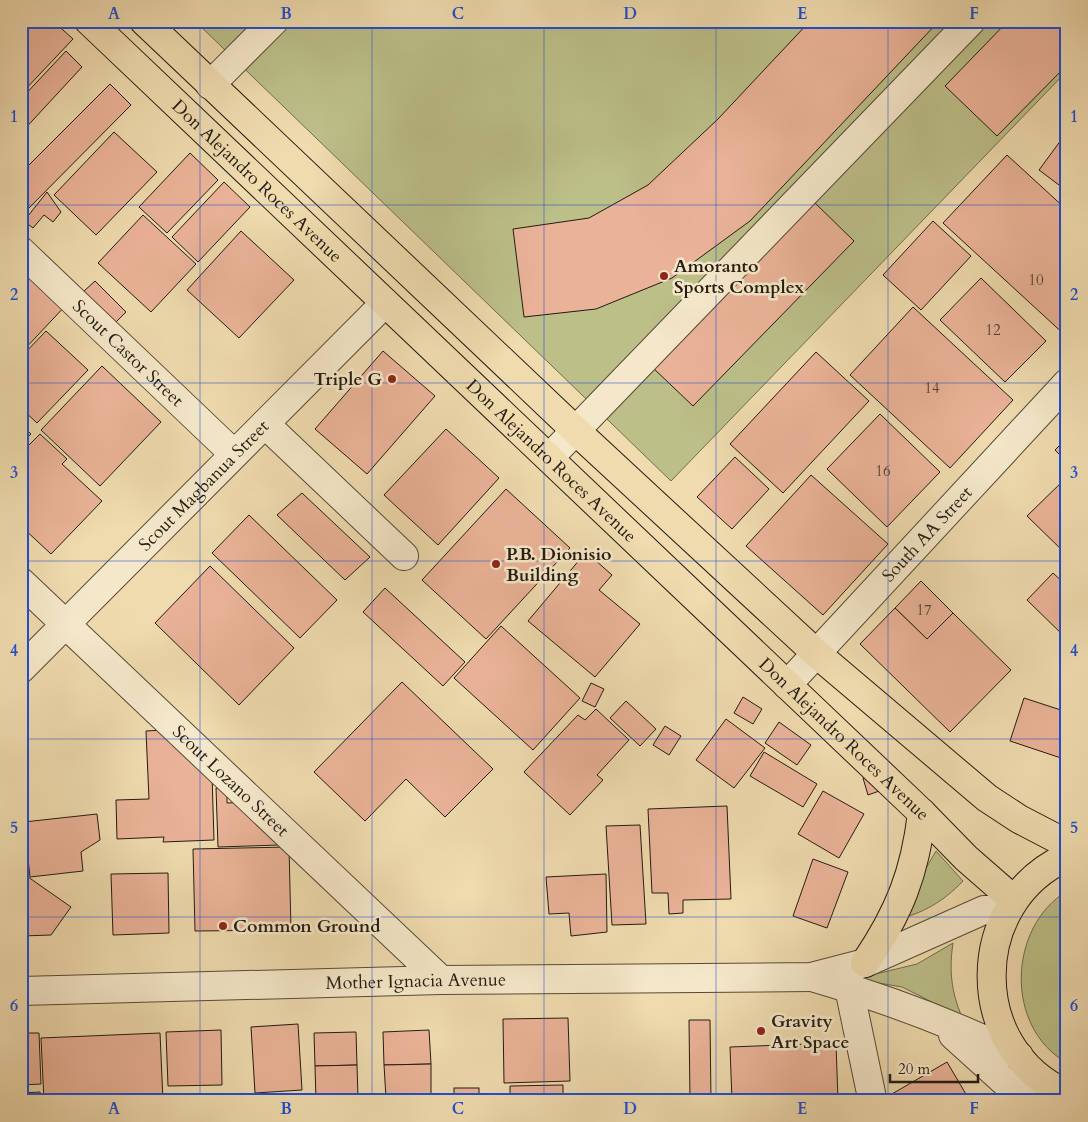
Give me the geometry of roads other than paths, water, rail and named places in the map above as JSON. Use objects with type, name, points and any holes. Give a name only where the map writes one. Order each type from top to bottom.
[{"type":"main road","name":"Don Alejandro Roces Avenue","points":[[89,21],[922,813],[1011,905]]},
{"type":"main road","name":"Don Alejandro Roces Avenue","points":[[144,21],[575,430],[817,654],[987,798],[1019,819],[1067,844]]},
{"type":"main road","points":[[864,963],[884,936],[899,907],[911,877],[922,813]]},
{"type":"main road","points":[[1067,857],[1046,868],[1011,905],[994,944],[991,984],[1000,1022],[1018,1056],[1037,1075],[1067,1094]]},
{"type":"street","points":[[210,85],[274,21]]},
{"type":"street","points":[[549,458],[971,21]]},
{"type":"street","name":"Scout Castor Street","points":[[21,251],[234,454]]},
{"type":"street","name":"Scout Magbanua Street","points":[[21,668],[385,303]]},
{"type":"street","name":"South AA Street","points":[[787,685],[1064,391]]},
{"type":"street","points":[[265,424],[404,556]]},
{"type":"street","name":"Scout Lozano Street","points":[[21,582],[441,980]]},
{"type":"street","name":"Mother Ignacia Avenue","points":[[21,991],[441,980],[811,977],[864,963],[984,910],[1011,905]]},
{"type":"street","name":"Mother Ignacia Avenue","points":[[811,977],[848,988],[969,1031],[1018,1056]]},
{"type":"street","points":[[848,988],[871,1094]]},
{"type":"street","points":[[935,1019],[998,1073],[1026,1101]]},
{"type":"place","name":"Amoranto Sports Complex","points":[[664,276]]},
{"type":"place","name":"Triple G","points":[[392,379]]},
{"type":"place","name":"P.B. Dionisio Building","points":[[496,564]]},
{"type":"place","name":"Common Ground","points":[[223,926]]},
{"type":"place","name":"Gravity Art Space","points":[[761,1031]]}]
